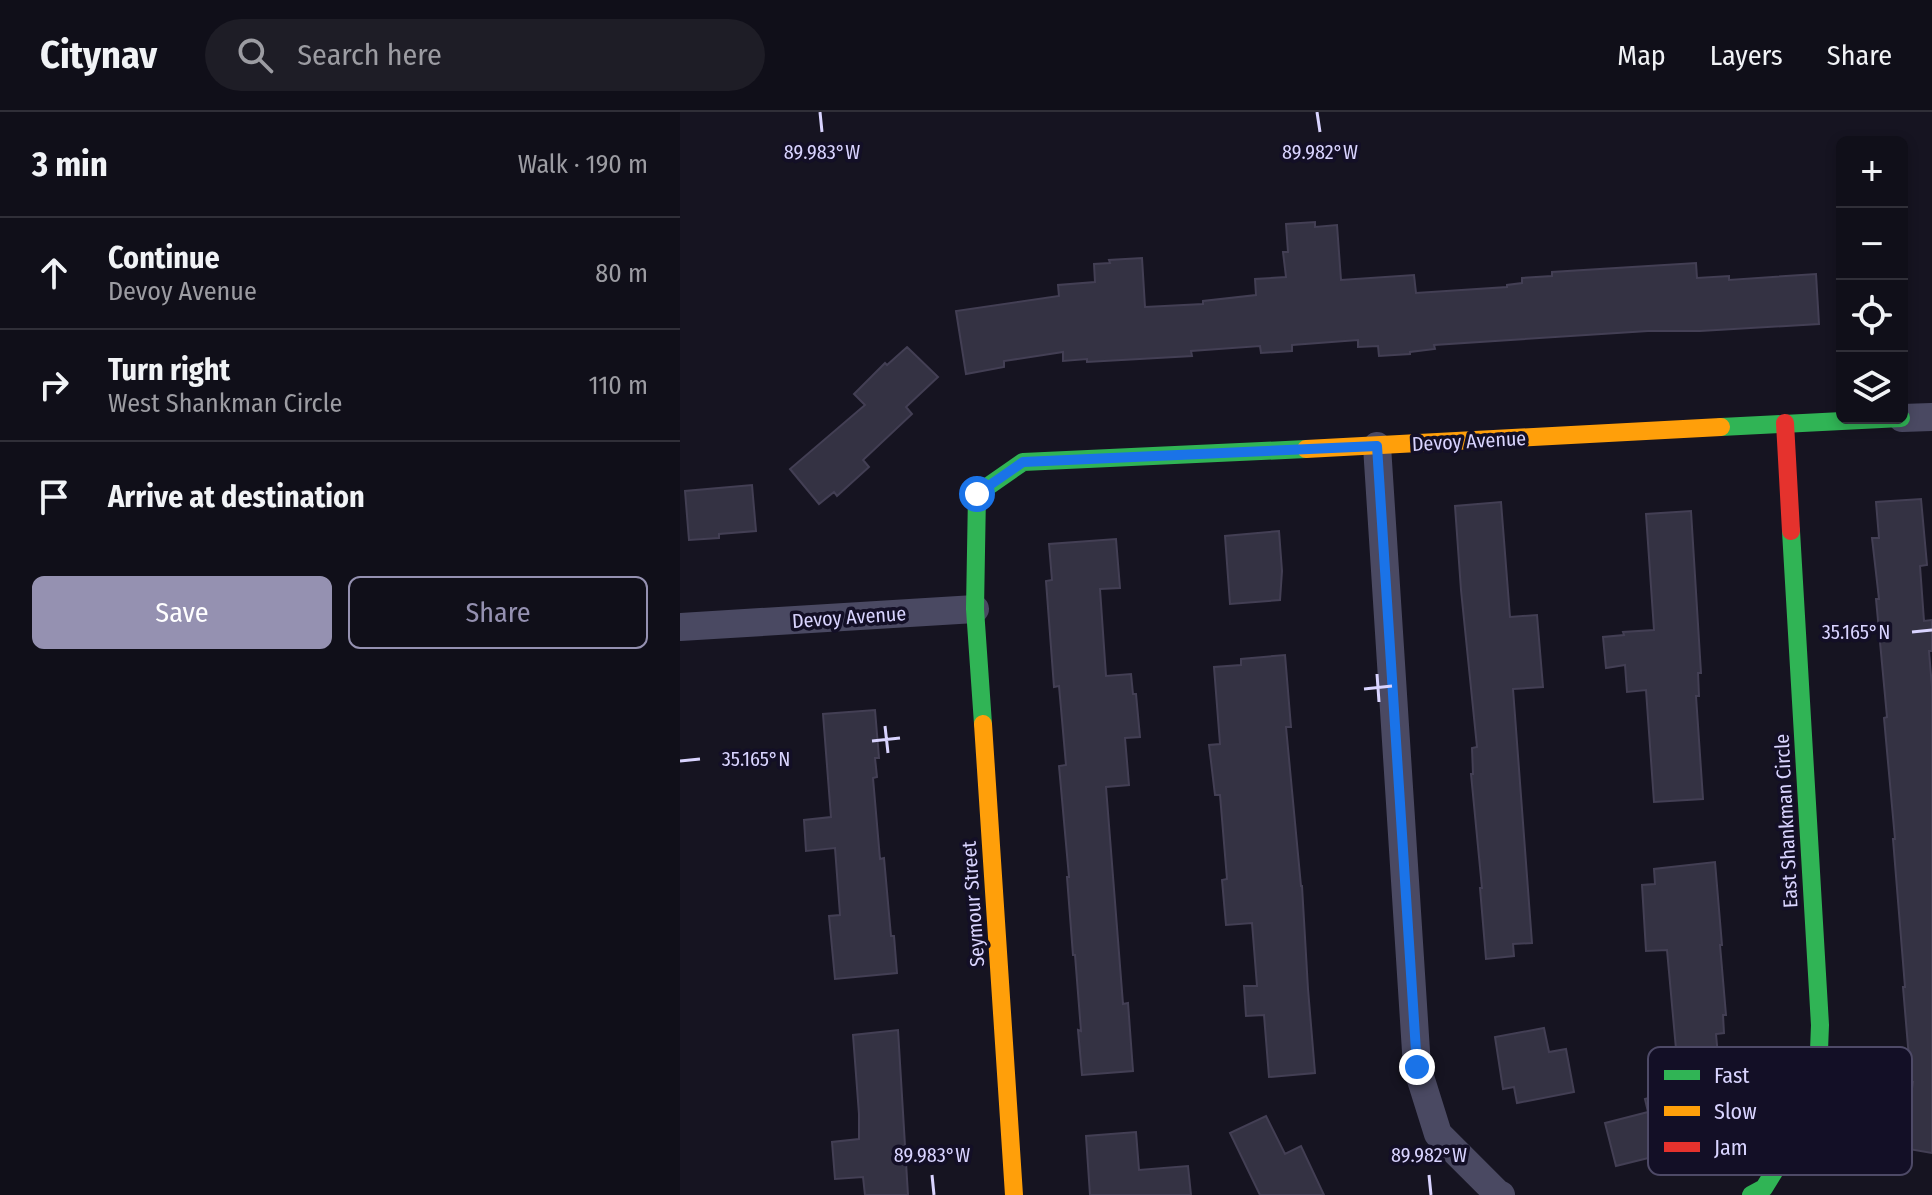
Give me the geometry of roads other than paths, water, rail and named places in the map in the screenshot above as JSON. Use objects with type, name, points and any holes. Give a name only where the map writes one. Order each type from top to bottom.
[{"type":"street","name":"Devoy Avenue","points":[[1908,418],[1932,417]]},
{"type":"street","name":"Devoy Avenue","points":[[680,627],[975,609],[977,494],[1023,462],[1836,421]]},
{"type":"street","name":"East Shankman Circle","points":[[1785,423],[1819,1047]]},
{"type":"street","points":[[1377,446],[1417,1067],[1438,1134],[1501,1195]]},
{"type":"street","name":"Seymour Street","points":[[975,609],[1014,1195]]},
{"type":"street","name":"East Shankman Circle","points":[[1751,1195],[1764,1188],[1772,1175]]}]
